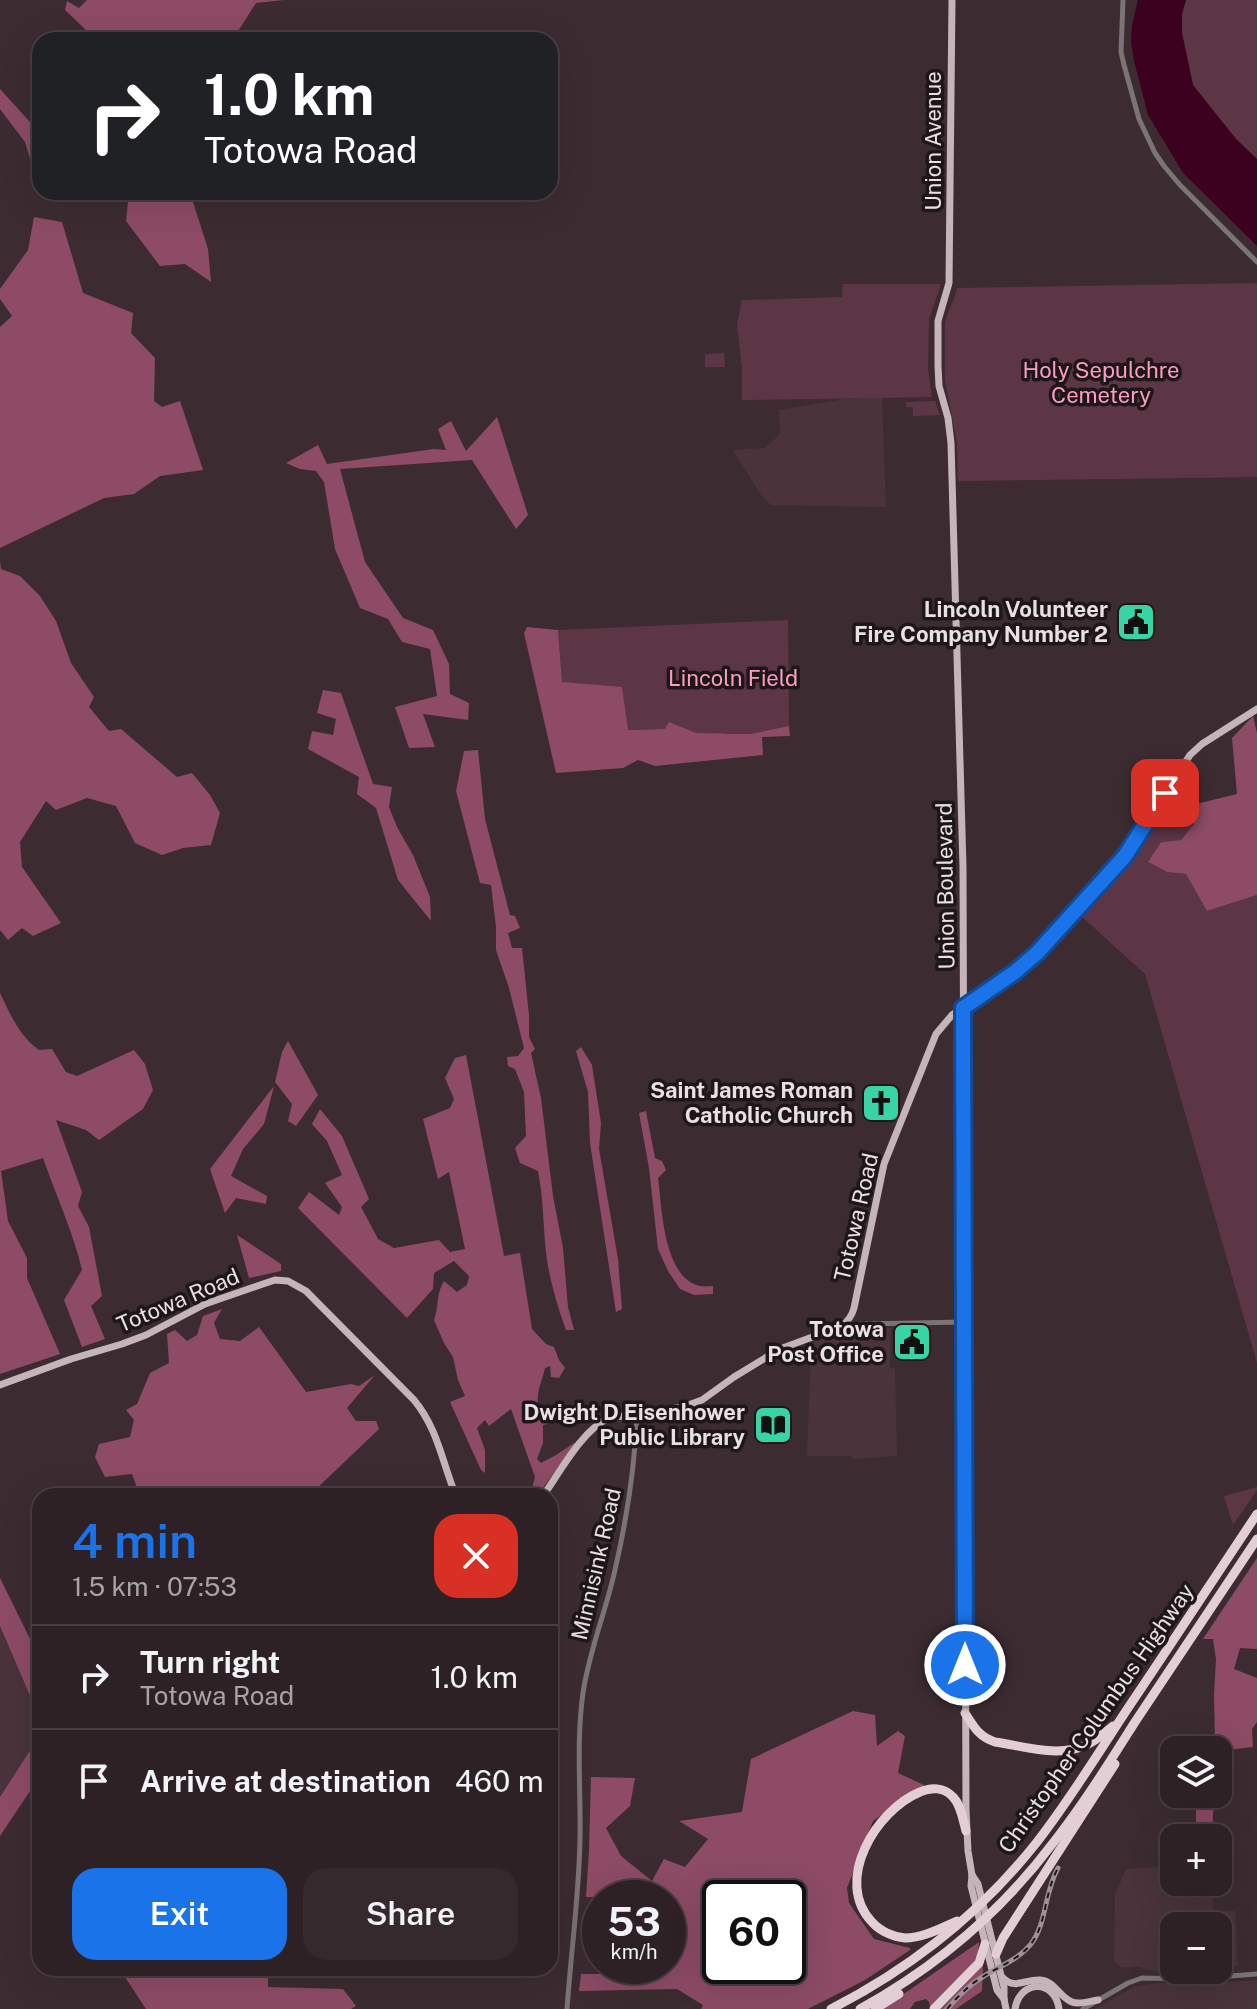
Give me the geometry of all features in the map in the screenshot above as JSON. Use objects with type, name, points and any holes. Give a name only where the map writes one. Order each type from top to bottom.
[{"type":"highway","name":"Christopher Columbus Highway","points":[[831,2009],[910,1962],[967,1917],[1005,1880],[1035,1844],[1119,1722],[1257,1514]]},
{"type":"highway","name":"Christopher Columbus Highway","points":[[860,2009],[917,1975],[975,1929],[1025,1879],[1064,1830],[1257,1539]]},
{"type":"highway","points":[[965,1713],[986,1739],[1057,1751],[1083,1746],[1119,1722]]},
{"type":"highway","points":[[996,1968],[1003,1938],[1118,1759],[1118,1748]]},
{"type":"highway","points":[[966,1831],[958,1804],[950,1794],[933,1788],[917,1793],[894,1807],[876,1828],[861,1859],[858,1884],[859,1898],[866,1915],[879,1928],[895,1936],[920,1936],[967,1917]]},
{"type":"highway","points":[[934,2009],[979,1963],[988,1942]]},
{"type":"highway","points":[[875,2009],[910,1986],[917,1975]]},
{"type":"main road","name":"Union Avenue","points":[[949,283],[952,0]]},
{"type":"main road","name":"Union Boulevard","points":[[949,283],[938,321],[938,366],[951,443],[963,867],[966,1831],[972,1875],[988,1942],[1004,1987],[1006,2009]]},
{"type":"main road","name":"Totowa Road","points":[[842,1326],[853,1314],[888,1151],[936,1034],[952,1015],[1031,959],[1098,888],[1125,856],[1190,755],[1257,709]]},
{"type":"main road","name":"Totowa Road","points":[[0,1385],[146,1335],[205,1304],[275,1280],[288,1281],[306,1291],[426,1414],[453,1488]]},
{"type":"main road","points":[[549,1488],[589,1431],[609,1418],[683,1407],[702,1400],[780,1349],[842,1326]]},
{"type":"main road","name":"Union Boulevard","points":[[988,1942],[996,1968]]},
{"type":"main road","points":[[996,1968],[1006,1982],[1014,1985],[1036,1980],[1047,1982],[1075,2003],[1098,2000]]},
{"type":"main road","points":[[1015,2009],[1022,1993],[1036,1987],[1052,1993],[1059,2009]]},
{"type":"street","points":[[1123,0],[1121,52],[1139,119],[1159,160],[1257,262]]},
{"type":"street","points":[[842,1326],[964,1322]]},
{"type":"street","name":"Minnisink Road","points":[[567,2009],[580,1850],[582,1706],[586,1678],[622,1537],[634,1462],[637,1413]]},
{"type":"street","points":[[1083,2009],[1142,1978],[1189,1979],[1257,1974]]},
{"type":"shaded area","points":[[87,0],[284,0],[256,3],[238,32],[86,32],[65,10],[67,1],[79,8]]},
{"type":"shaded area","points":[[1138,0],[1186,0],[1182,33],[1193,85],[1236,139],[1257,159],[1257,246],[1183,173],[1148,115],[1131,42]]},
{"type":"shaded area","points":[[0,89],[32,124],[32,165],[25,142],[0,109]]},
{"type":"shaded area","points":[[128,200],[196,200],[193,202],[208,249],[211,282],[185,264],[160,266],[126,221]]},
{"type":"shaded area","points":[[34,217],[62,222],[83,293],[133,313],[131,333],[155,358],[154,401],[162,407],[180,401],[203,470],[160,476],[134,494],[104,498],[0,548],[0,327],[12,316],[0,299],[0,289],[28,250]]},
{"type":"shaded area","points":[[882,397],[886,507],[771,505],[761,495],[733,450],[765,448],[780,434],[779,410],[844,399]]},
{"type":"shaded area","points":[[497,417],[528,515],[516,529],[472,460],[340,469],[365,562],[403,618],[433,630],[449,664],[450,694],[469,703],[468,720],[423,714],[435,747],[409,748],[395,707],[437,696],[430,649],[402,642],[388,619],[360,608],[335,549],[324,482],[316,471],[286,463],[318,445],[327,464],[446,450],[438,429],[451,421],[466,451]]},
{"type":"shaded area","points":[[0,560],[1,569],[20,576],[40,596],[56,621],[71,663],[94,697],[89,707],[109,731],[121,729],[177,777],[192,773],[220,813],[211,845],[183,848],[162,855],[135,843],[116,806],[87,798],[56,810],[46,801],[20,842],[22,867],[61,923],[33,936],[22,928],[8,940],[0,930]]},
{"type":"shaded area","points":[[527,627],[558,630],[562,682],[622,687],[628,730],[665,729],[669,722],[696,733],[750,734],[789,726],[790,736],[762,737],[763,755],[655,766],[638,760],[623,768],[556,773],[524,633]]},
{"type":"shaded area","points":[[323,690],[341,693],[373,784],[392,787],[389,807],[430,897],[431,921],[398,880],[376,808],[357,794],[359,777],[308,749],[312,731],[333,735],[336,719],[317,713]]},
{"type":"shaded area","points":[[1253,716],[1257,733],[1257,895],[1207,911],[1186,874],[1167,872],[1148,862],[1161,842],[1181,840],[1194,824],[1192,805],[1237,794],[1232,738]]},
{"type":"shaded area","points":[[478,750],[485,819],[510,915],[515,916],[520,928],[508,933],[512,948],[522,948],[529,1037],[535,1049],[531,1053],[541,1098],[563,1248],[568,1307],[574,1330],[566,1330],[550,1276],[538,1171],[520,1163],[515,1148],[526,1136],[524,1092],[515,1069],[508,1066],[507,1057],[518,1056],[524,1048],[496,950],[491,885],[480,883],[456,791],[464,751]]},
{"type":"shaded area","points":[[0,993],[26,1039],[39,1050],[52,1049],[66,1072],[77,1076],[134,1050],[145,1064],[153,1090],[143,1109],[99,1140],[86,1130],[56,1120],[82,1192],[78,1206],[89,1227],[102,1296],[91,1306],[105,1339],[82,1347],[64,1300],[82,1270],[43,1158],[1,1171],[8,1221],[27,1258],[27,1278],[60,1354],[0,1374]]},
{"type":"shaded area","points":[[288,1041],[318,1095],[296,1126],[288,1121],[292,1104],[275,1082]]},
{"type":"shaded area","points":[[581,1047],[592,1065],[601,1123],[599,1149],[618,1259],[622,1309],[616,1312],[590,1143],[588,1092],[576,1051]]},
{"type":"shaded area","points":[[466,1055],[504,1256],[520,1253],[532,1329],[546,1344],[554,1347],[565,1368],[559,1378],[551,1377],[550,1366],[545,1368],[538,1406],[551,1408],[551,1423],[543,1425],[543,1443],[537,1459],[541,1463],[575,1444],[543,1488],[532,1488],[535,1477],[511,1409],[489,1426],[485,1420],[477,1428],[485,1450],[485,1473],[450,1402],[465,1396],[453,1357],[434,1320],[444,1281],[457,1292],[467,1285],[469,1276],[454,1261],[434,1273],[433,1289],[407,1318],[298,1208],[309,1192],[339,1215],[342,1207],[325,1183],[342,1175],[327,1141],[312,1124],[320,1109],[342,1136],[369,1199],[361,1207],[378,1239],[394,1248],[439,1240],[450,1252],[465,1249],[449,1172],[438,1179],[423,1119],[450,1108],[454,1099],[445,1078],[455,1058]]},
{"type":"shaded area","points":[[274,1086],[264,1124],[243,1149],[231,1176],[267,1196],[266,1204],[236,1198],[225,1213],[210,1169]]},
{"type":"shaded area","points":[[646,1111],[655,1158],[662,1161],[666,1170],[658,1178],[663,1223],[672,1256],[678,1270],[688,1280],[700,1286],[713,1286],[713,1294],[694,1295],[680,1289],[658,1249],[639,1113]]},
{"type":"shaded area","points":[[237,1235],[281,1264],[281,1271],[249,1278]]},
{"type":"shaded area","points":[[222,1309],[214,1323],[220,1339],[240,1341],[259,1327],[306,1392],[351,1384],[359,1386],[375,1375],[347,1408],[356,1421],[376,1421],[379,1429],[317,1488],[135,1488],[132,1474],[105,1477],[95,1457],[99,1444],[130,1437],[134,1420],[126,1410],[137,1404],[150,1373],[169,1363],[167,1334],[175,1330],[187,1341],[197,1335],[203,1316]]},
{"type":"shaded area","points":[[891,1328],[890,1368],[895,1369],[897,1456],[854,1459],[851,1456],[807,1456],[814,1341],[841,1332]]},
{"type":"shaded area","points":[[1257,1558],[1257,1649],[1240,1648],[1234,1669],[1257,1678],[1257,1722],[1252,1729],[1253,1747],[1232,1749],[1232,1736],[1215,1736],[1216,1659],[1213,1639],[1203,1639]]},
{"type":"shaded area","points":[[0,1578],[32,1643],[32,1702],[31,1698],[0,1626]]},
{"type":"shaded area","points":[[0,1626],[32,1702],[32,1747],[0,1797]]},
{"type":"shaded area","points":[[853,1711],[875,1715],[877,1746],[898,1731],[905,1736],[898,1773],[924,1785],[873,1821],[847,1888],[849,1903],[874,1939],[910,1950],[865,1980],[808,2009],[701,2009],[703,2005],[677,1989],[579,1991],[581,1974],[582,1984],[686,1984],[686,1880],[653,1880],[664,1859],[685,1867],[708,1839],[679,1821],[742,1812],[751,1759]]},
{"type":"shaded area","points":[[32,1747],[32,1788],[0,1836],[0,1797]]},
{"type":"shaded area","points":[[591,1777],[635,1778],[630,1806],[606,1828],[621,1856],[651,1880],[587,1880]]},
{"type":"shaded area","points":[[1196,1808],[1213,1808],[1213,1824],[1196,1824]]},
{"type":"shaded area","points":[[1160,1867],[1160,1896],[1213,1897],[1213,1911],[1235,1911],[1238,1966],[1232,1967],[1232,1912],[1160,1912],[1160,1971],[1121,1967],[1114,1961],[1115,1895],[1126,1869]]},
{"type":"shaded area","points":[[979,1942],[978,1956],[972,1964],[930,2007],[926,1999],[915,2002],[910,2009],[882,2009]]},
{"type":"shaded area","points":[[983,1965],[982,1991],[956,2009],[941,2009]]},
{"type":"shaded area","points":[[124,1976],[267,1976],[268,1987],[343,1989],[356,2006],[351,2009],[146,2009]]},
{"type":"shaded area","points":[[1257,1980],[1257,2009],[1094,2009],[1134,1987],[1155,1983]]},
{"type":"green space","points":[[1186,0],[1257,0],[1257,159],[1236,139],[1193,85],[1182,33]]},
{"type":"green space","name":"Holy Sepulchre Cemetery","points":[[1257,283],[1257,477],[958,481],[957,443],[945,380],[945,324],[957,288]]},
{"type":"green space","points":[[843,284],[941,284],[929,319],[928,369],[932,397],[742,400],[737,324],[742,300],[842,297]]},
{"type":"green space","points":[[724,353],[725,367],[705,367],[705,354]]},
{"type":"green space","points":[[935,401],[940,415],[913,416],[913,407],[906,407],[906,402]]},
{"type":"green space","name":"Lincoln Field","points":[[788,620],[789,726],[750,734],[726,733],[698,738],[665,729],[628,730],[562,682],[558,630]]},
{"type":"green space","points":[[1172,783],[1192,804],[1194,824],[1181,840],[1161,842],[1148,862],[1167,872],[1186,874],[1207,911],[1257,895],[1257,1363],[1145,974],[1080,915],[1126,866],[1123,862]]},
{"type":"green space","points":[[1257,1487],[1257,1490],[1233,1525],[1224,1496]]},
{"type":"railway","points":[[947,2009],[974,1983],[1015,1958],[1031,1944],[1040,1927],[1058,1868]]},
{"type":"place","name":"Lincoln Volunteer Fire Company Number 2","points":[[1136,622]]},
{"type":"place","name":"Saint James Roman Catholic Church","points":[[881,1103]]},
{"type":"place","name":"Totowa Post Office","points":[[912,1342]]},
{"type":"place","name":"Dwight D Eisenhower Public Library","points":[[773,1425]]},
{"type":"route","points":[[965,1665],[963,1008],[1037,953],[1125,856],[1165,793]]}]
